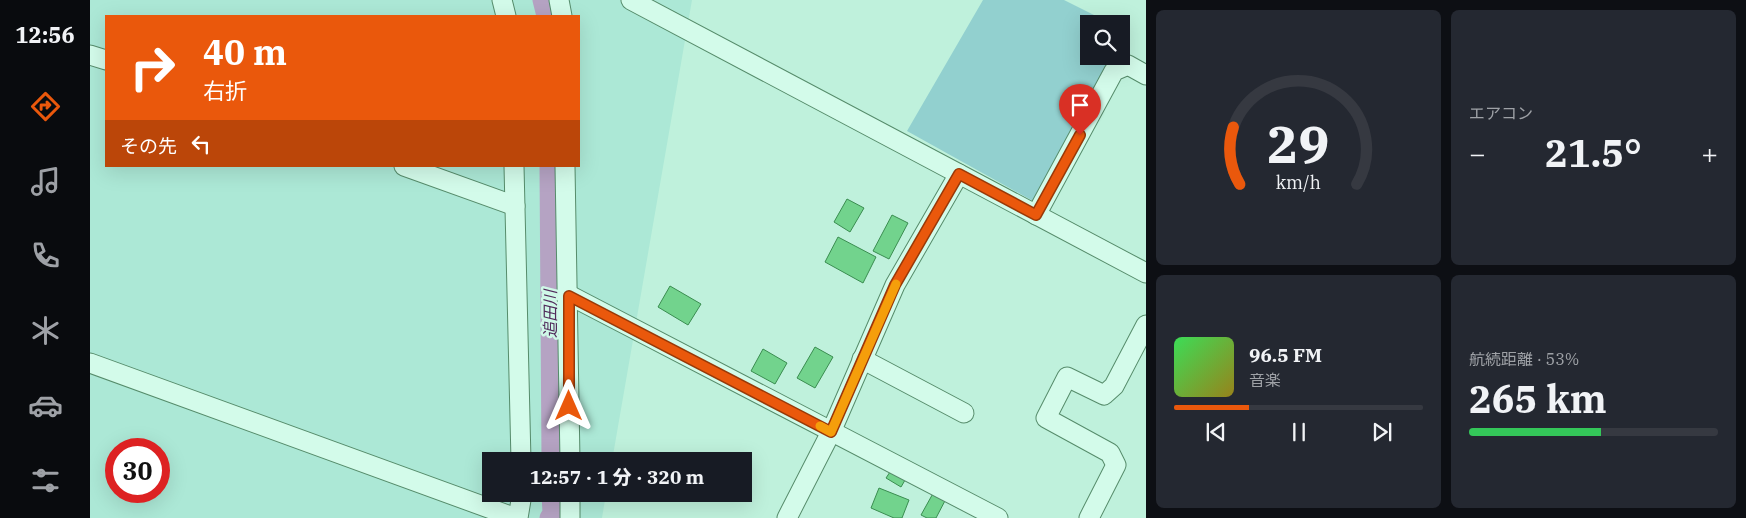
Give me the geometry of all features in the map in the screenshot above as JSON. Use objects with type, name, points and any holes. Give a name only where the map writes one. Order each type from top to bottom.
[{"type":"street","points":[[502,0],[506,15]]},
{"type":"street","points":[[559,0],[562,15]]},
{"type":"street","points":[[631,0],[1036,215],[1144,267]]},
{"type":"street","points":[[90,55],[105,60]]},
{"type":"street","points":[[1036,215],[1114,71],[1128,65],[1146,74]]},
{"type":"street","points":[[407,167],[515,206]]},
{"type":"street","points":[[514,167],[521,452]]},
{"type":"street","points":[[566,167],[570,452]]},
{"type":"street","points":[[787,518],[831,432],[895,285],[959,174]]},
{"type":"street","points":[[569,296],[998,518]]},
{"type":"street","points":[[1089,518],[1116,465],[1110,452],[1046,418],[1066,377],[1104,395],[1114,386],[1146,325]]},
{"type":"street","points":[[862,358],[964,412]]},
{"type":"street","points":[[90,363],[517,518],[520,502]]},
{"type":"street","points":[[570,502],[570,518]]},
{"type":"shaded area","points":[[90,0],[692,0],[614,452],[482,452],[482,502],[605,502],[602,518],[90,518]]},
{"type":"shaded area","points":[[983,0],[1064,0],[1094,15],[1080,15],[1080,65],[1106,65],[1033,201],[907,131]]},
{"type":"building","points":[[847,199],[864,208],[850,232],[834,222]]},
{"type":"building","points":[[892,215],[908,223],[889,259],[873,251]]},
{"type":"building","points":[[838,237],[876,257],[863,283],[825,262]]},
{"type":"building","points":[[670,286],[701,304],[688,325],[658,307]]},
{"type":"building","points":[[815,347],[833,357],[815,388],[797,378]]},
{"type":"building","points":[[763,349],[787,363],[775,384],[751,371]]},
{"type":"building","points":[[894,466],[908,475],[901,487],[886,478]]},
{"type":"building","points":[[879,488],[909,500],[902,518],[894,518],[871,508]]},
{"type":"building","points":[[936,488],[948,495],[936,518],[927,518],[921,515]]},
{"type":"waterway","name":"追田川","points":[[542,0],[546,15]]},
{"type":"waterway","name":"追田川","points":[[549,167],[551,452]]},
{"type":"waterway","name":"追田川","points":[[549,518],[552,513],[551,502]]},
{"type":"slow traffic","points":[[820,426],[831,432],[896,284]]},
{"type":"route","points":[[569,406],[569,296],[831,432],[895,285],[959,174],[1036,215],[1080,135]]}]
